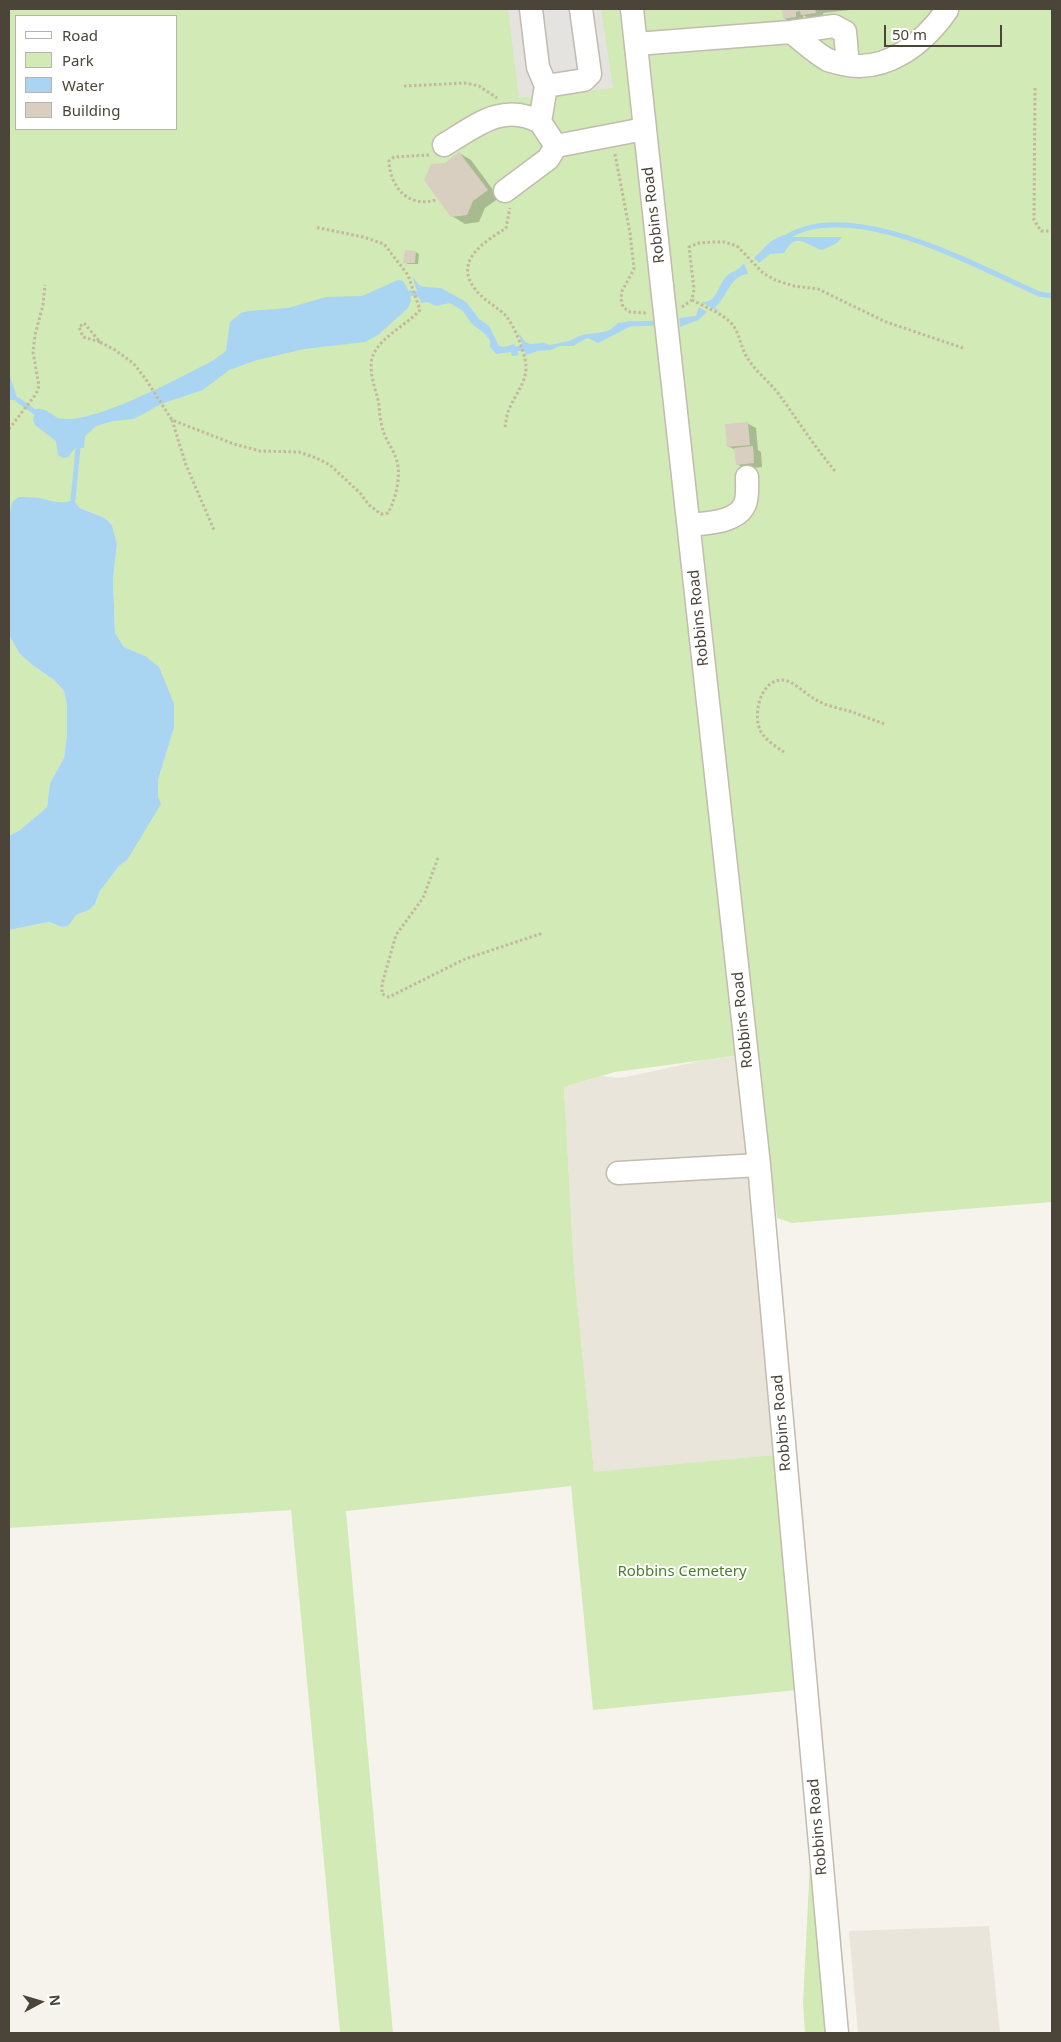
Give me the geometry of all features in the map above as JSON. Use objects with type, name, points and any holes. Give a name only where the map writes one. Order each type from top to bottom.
[{"type":"street","points":[[531,9],[538,67],[546,86],[546,100],[540,122]]},
{"type":"street","points":[[546,86],[584,80],[590,74],[581,9]]},
{"type":"street","name":"Robbins Road","points":[[632,9],[759,1165],[837,2033]]},
{"type":"street","points":[[791,32],[829,60],[854,66],[880,65],[912,47],[940,20],[947,10]]},
{"type":"street","points":[[636,44],[791,32],[834,26],[845,32],[848,65]]},
{"type":"street","points":[[444,145],[487,119],[496,115],[513,114],[529,116],[540,122],[556,146]]},
{"type":"street","points":[[505,191],[548,159],[556,146],[644,129]]},
{"type":"street","points":[[688,525],[725,520],[735,515],[746,502],[747,477]]},
{"type":"street","points":[[618,1173],[759,1165]]},
{"type":"path","points":[[404,86],[465,82],[479,86],[504,103],[513,114]]},
{"type":"path","points":[[1035,88],[1034,220],[1041,231],[1052,231]]},
{"type":"path","points":[[436,200],[425,203],[416,202],[406,197],[392,178],[389,160],[394,157],[431,155],[439,152],[444,145]]},
{"type":"path","points":[[615,153],[630,233],[634,269],[622,291],[621,299],[623,307],[630,312],[649,312]]},
{"type":"path","points":[[505,191],[510,209],[506,228],[478,247],[470,257],[468,267],[470,280],[475,289],[505,316],[514,330],[524,356],[526,373],[524,384],[508,412],[505,427]]},
{"type":"path","points":[[172,420],[260,451],[299,452],[316,458],[330,465],[360,493],[369,506],[380,514],[388,513],[393,505],[398,480],[397,460],[385,437],[381,424],[380,406],[372,375],[372,359],[381,343],[420,310],[410,278],[384,244],[363,237],[314,227]]},
{"type":"path","points":[[678,308],[692,300],[694,289],[689,248],[699,243],[724,242],[737,246],[763,273],[774,280],[833,294],[849,305],[879,319],[963,348]]},
{"type":"path","points":[[9,429],[35,396],[39,386],[33,352],[35,335],[43,305],[45,285]]},
{"type":"path","points":[[692,300],[731,323],[738,333],[742,349],[751,363],[778,394],[811,442],[835,471]]},
{"type":"path","points":[[100,342],[84,323],[79,327],[83,337],[100,342],[115,350],[133,364],[146,378],[172,420],[186,465],[214,530]]},
{"type":"path","points":[[784,752],[761,732],[758,722],[762,695],[766,688],[783,680],[793,684],[823,704],[885,724]]},
{"type":"path","points":[[438,858],[423,898],[396,935],[382,984],[382,994],[389,997],[465,959],[543,932]]},
{"type":"shaded area","points":[[508,9],[601,9],[613,88],[519,98]]},
{"type":"shaded area","points":[[738,1056],[774,1455],[594,1473],[574,1269],[564,1087],[602,1076],[626,1077],[705,1060]]},
{"type":"shaded area","points":[[989,1926],[1000,2033],[858,2033],[849,1931]]},
{"type":"green space","name":"Robbins Cemetery","points":[[9,9],[1052,9],[1052,1202],[792,1223],[777,1218],[757,1053],[615,1072],[564,1087],[574,1269],[594,1472],[774,1455],[797,1690],[593,1710],[571,1486],[346,1511],[393,2033],[340,2033],[291,1510],[9,1528],[9,930],[49,922],[62,927],[67,926],[76,915],[89,910],[95,904],[100,891],[119,866],[127,860],[158,797],[158,780],[174,728],[145,656],[124,647],[115,633],[113,579],[117,544],[112,525],[105,518],[66,502],[57,503],[37,498],[12,502],[9,529]]},
{"type":"green space","points":[[9,635],[19,653],[54,680],[64,691],[67,706],[67,735],[64,758],[50,783],[47,807],[20,830],[9,836]]},
{"type":"green space","points":[[811,1842],[828,2033],[805,2033],[803,2003]]},
{"type":"water","points":[[784,235],[792,237],[842,237],[837,243],[822,250],[797,241],[792,242],[784,253],[770,254],[759,263],[754,258],[770,242]]},
{"type":"water","points":[[744,263],[748,274],[732,283],[715,307],[720,312],[701,302],[706,302],[714,297],[727,276],[740,268]]},
{"type":"water","points":[[412,276],[419,285],[441,288],[466,302],[479,319],[489,326],[499,346],[505,347],[514,344],[519,355],[512,356],[511,352],[496,354],[490,347],[490,340],[484,333],[472,324],[463,311],[450,303],[436,306],[427,302],[421,303]]},
{"type":"water","points":[[398,280],[403,281],[410,293],[411,301],[408,308],[378,335],[365,342],[304,349],[257,360],[229,370],[203,390],[161,404],[134,419],[113,421],[96,426],[85,436],[84,448],[75,448],[68,457],[63,458],[58,455],[56,441],[35,425],[33,420],[36,409],[44,410],[64,419],[79,418],[97,413],[139,397],[199,368],[226,351],[230,322],[241,313],[288,308],[326,297],[362,296]]},
{"type":"water","points":[[699,307],[707,312],[698,320],[680,327],[679,318],[696,316]]},
{"type":"water","points":[[633,321],[633,325],[598,343],[588,338],[573,346],[559,346],[551,350],[537,351],[526,355],[518,332],[525,342],[550,345],[569,341],[582,335],[610,330],[618,323]]},
{"type":"water","points":[[9,374],[18,400],[9,400]]},
{"type":"water","points":[[19,497],[40,498],[60,502],[73,500],[80,508],[105,518],[112,525],[117,544],[113,579],[115,633],[124,647],[145,656],[159,667],[174,704],[174,728],[158,780],[158,797],[161,804],[127,860],[119,866],[100,891],[95,904],[89,910],[76,915],[68,926],[62,927],[49,922],[9,930],[9,836],[20,830],[47,807],[50,783],[64,758],[67,735],[67,706],[64,691],[54,680],[19,653],[9,635],[10,513],[12,502]]},
{"type":"building","points":[[782,9],[815,9],[816,13],[801,15],[800,11],[796,12],[796,17],[783,19]]},
{"type":"building","points":[[459,152],[488,190],[473,201],[467,215],[451,217],[424,180],[431,164],[445,163]]},
{"type":"building","points":[[405,250],[416,251],[415,263],[403,263]]},
{"type":"building","points":[[748,422],[750,445],[727,447],[725,424]]},
{"type":"building","points":[[753,446],[754,463],[736,465],[734,448]]},
{"type":"waterway","points":[[782,240],[809,228],[840,225],[875,229],[947,252],[1039,294],[1052,296]]},
{"type":"waterway","points":[[410,293],[422,295]]},
{"type":"waterway","points":[[628,324],[661,323]]},
{"type":"waterway","points":[[511,349],[530,348]]},
{"type":"waterway","points":[[18,400],[35,412]]},
{"type":"waterway","points":[[73,500],[78,448]]}]
